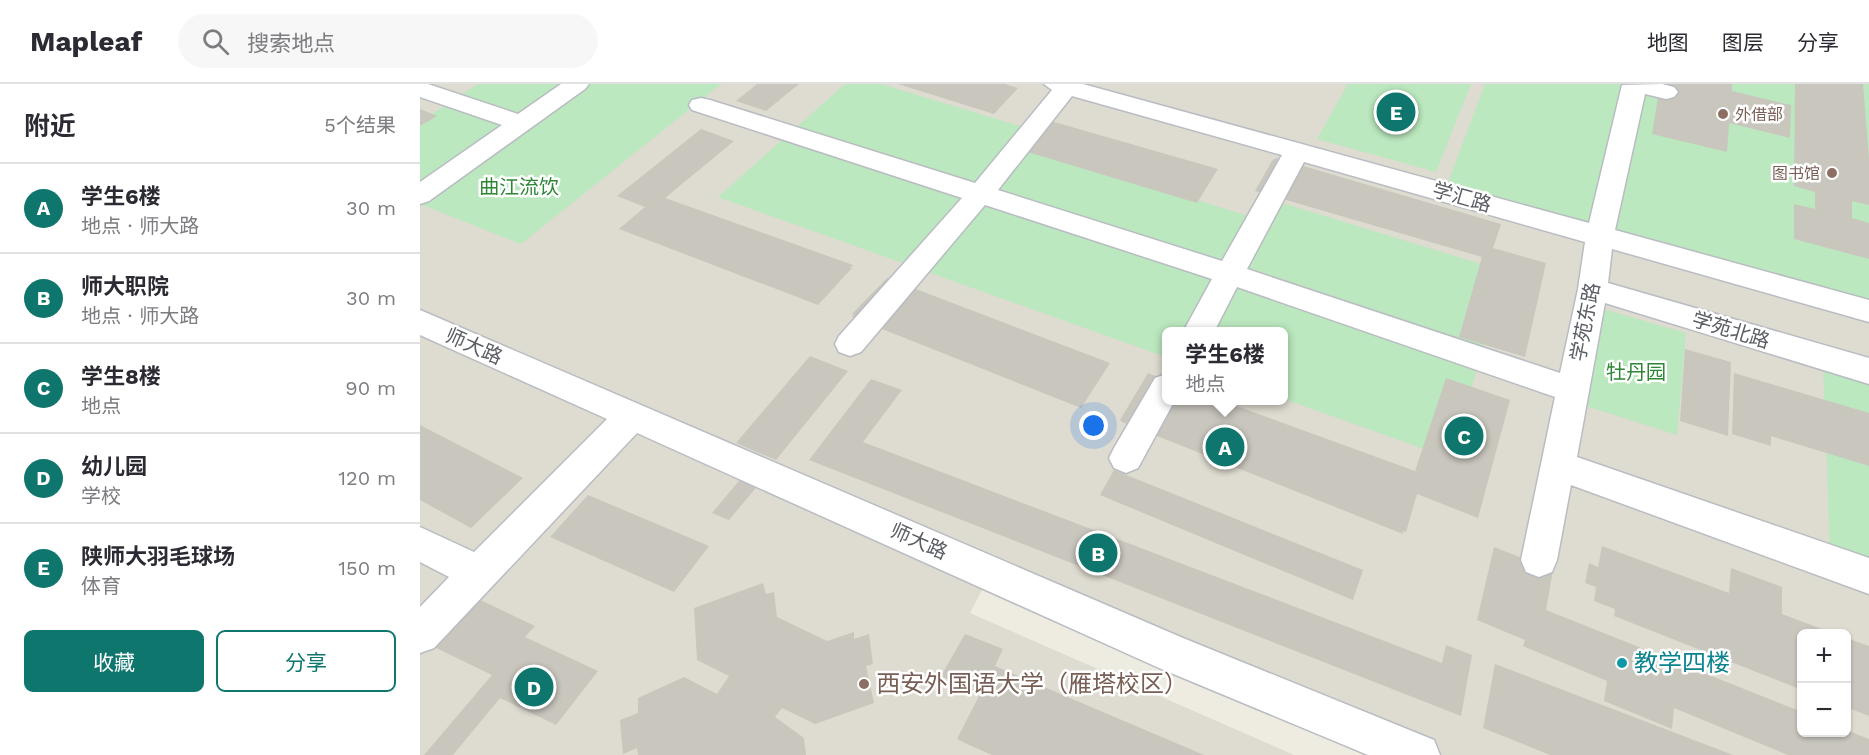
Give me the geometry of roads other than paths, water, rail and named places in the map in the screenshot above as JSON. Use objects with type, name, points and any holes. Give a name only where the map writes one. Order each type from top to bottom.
[{"type":"street","points":[[420,195],[578,84]]},
{"type":"street","points":[[1634,84],[1666,92]]},
{"type":"street","name":"学苑东路","points":[[1539,560],[1593,289],[1600,236],[1634,84]]},
{"type":"street","points":[[850,344],[981,193],[1062,86]]},
{"type":"street","name":"学汇路","points":[[1062,86],[1869,311]]},
{"type":"street","points":[[420,89],[522,124]]},
{"type":"street","points":[[710,98],[981,193],[1230,274],[1572,390]]},
{"type":"street","points":[[1201,327],[1297,151]]},
{"type":"street","name":"学苑北路","points":[[1593,289],[1869,371]]},
{"type":"street","name":"师大路","points":[[420,322],[1173,654],[1419,755]]},
{"type":"street","points":[[1126,458],[1162,396]]},
{"type":"street","points":[[420,634],[632,416]]},
{"type":"street","points":[[1558,465],[1869,576]]},
{"type":"street","points":[[420,544],[478,573]]},
{"type":"place","name":"陕师大羽毛球场","points":[[1396,112]]},
{"type":"place","name":"外借部","points":[[1723,114]]},
{"type":"place","name":"图书馆","points":[[1832,173]]},
{"type":"place","name":"学生8楼","points":[[1464,436]]},
{"type":"place","name":"学生6楼","points":[[1225,447]]},
{"type":"place","name":"师大职院","points":[[1098,553]]},
{"type":"place","name":"教学四楼","points":[[1622,663]]},
{"type":"place","name":"西安外国语大学（雁塔校区）","points":[[864,684]]},
{"type":"place","name":"幼儿园","points":[[534,687]]},
{"type":"park label","name":"曲江流饮","points":[[519,187]]},
{"type":"park label","name":"牡丹园","points":[[1636,372]]}]
